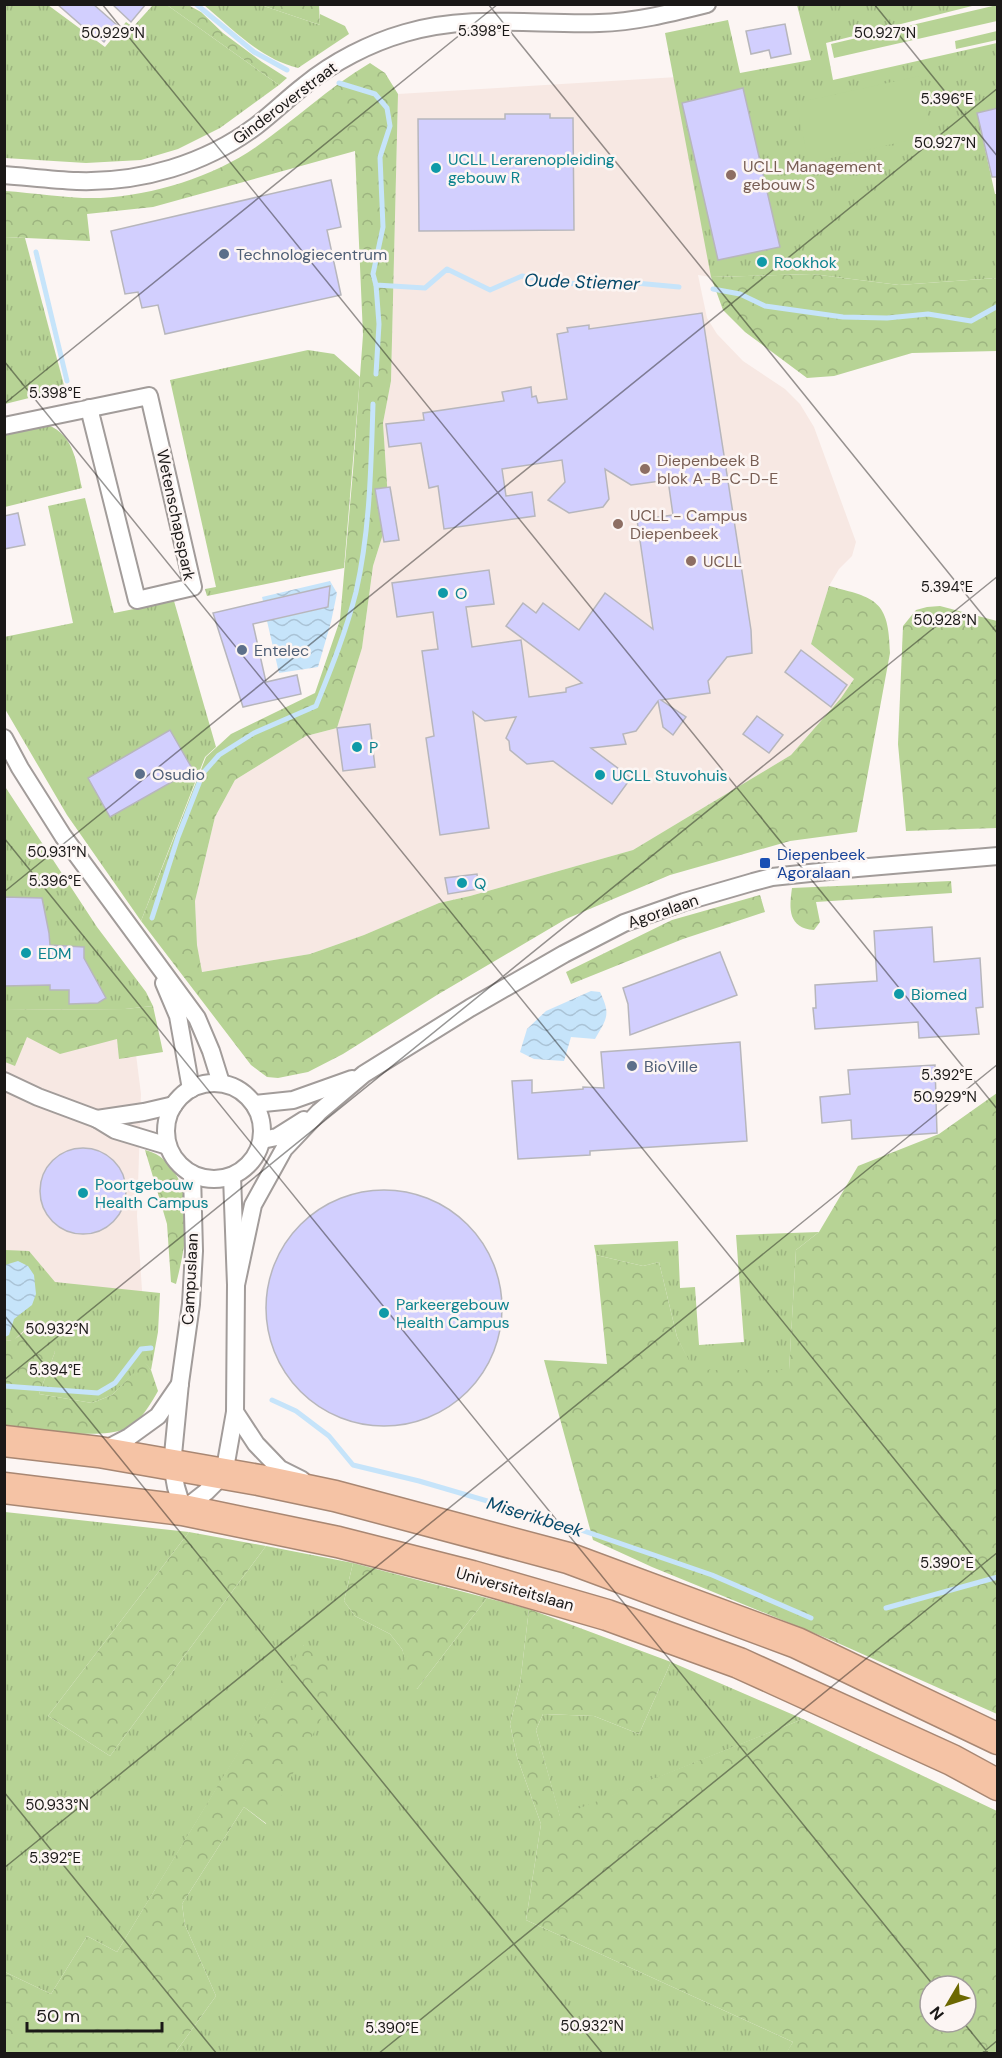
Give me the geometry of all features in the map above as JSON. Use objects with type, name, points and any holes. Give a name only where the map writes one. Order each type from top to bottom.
[{"type":"highway","points":[[4,1441],[99,1452],[335,1496],[568,1558],[797,1643],[998,1739]]},
{"type":"highway","name":"Universiteitslaan","points":[[4,1488],[183,1510],[338,1542],[472,1576],[607,1615],[739,1663],[952,1760],[998,1785]]},
{"type":"street","name":"Ginderoverstraat","points":[[4,175],[79,181],[128,178],[163,171],[193,161],[228,145],[257,125],[306,83],[364,48],[404,33],[435,25],[476,22],[602,23],[656,16],[707,4]]},
{"type":"street","name":"Wetenschapspark","points":[[4,426],[89,408],[149,396],[193,587],[137,600],[89,408]]},
{"type":"street","points":[[4,738],[63,836],[197,1018],[221,1083]]},
{"type":"street","name":"Agoralaan","points":[[236,1284],[254,1205],[284,1149],[319,1112],[364,1074],[470,1008],[564,954],[624,923],[684,902],[772,877],[998,856]]},
{"type":"street","points":[[157,966],[178,1016],[190,1089]]},
{"type":"street","name":"Agoralaan","points":[[254,1104],[293,1100],[364,1074]]},
{"type":"street","points":[[4,1081],[38,1097],[97,1119],[116,1130],[168,1146]]},
{"type":"street","points":[[208,1083],[221,1083],[240,1091],[254,1104],[262,1121],[262,1140],[252,1162],[243,1170],[232,1176],[212,1179],[192,1174],[182,1167],[168,1146],[166,1132],[168,1118],[174,1105],[190,1089],[208,1083]]},
{"type":"street","points":[[97,1119],[174,1105]]},
{"type":"street","name":"Agoralaan","points":[[262,1140],[277,1137],[319,1112]]},
{"type":"street","name":"Campuslaan","points":[[183,1510],[172,1465],[180,1383],[192,1304],[194,1251],[192,1174]]},
{"type":"street","points":[[183,1510],[224,1474],[235,1412],[236,1284],[232,1176]]},
{"type":"street","name":"Campuslaan","points":[[99,1452],[117,1445],[158,1416],[180,1383]]},
{"type":"street","points":[[235,1412],[256,1444],[280,1469],[335,1496]]},
{"type":"shaded area","name":"UCLL - Campus Diepenbeek","points":[[760,72],[711,277],[698,275],[707,318],[717,334],[743,361],[785,389],[800,404],[814,427],[856,542],[852,556],[839,569],[829,586],[811,644],[854,679],[841,698],[791,755],[633,850],[439,903],[364,935],[310,954],[201,972],[195,901],[215,817],[235,780],[306,736],[337,728],[362,648],[373,566],[389,515],[383,423],[391,381],[398,94]]},
{"type":"shaded area","points":[[4,798],[127,983],[141,1094],[137,1216],[145,1334],[5,1378]]},
{"type":"green space","points":[[4,5],[48,5],[105,47],[126,22],[133,27],[153,5],[167,5],[279,85],[220,128],[178,149],[141,160],[86,163],[5,158]]},
{"type":"green space","points":[[167,5],[188,5],[201,12],[223,33],[287,78],[279,85]]},
{"type":"green space","points":[[204,5],[261,5],[320,25],[320,14],[345,26],[349,34],[298,68],[271,58],[259,50]]},
{"type":"green space","points":[[261,5],[319,5],[320,25]]},
{"type":"green space","points":[[797,5],[976,5],[826,43],[833,80],[997,43],[997,108],[977,113],[995,194],[997,194],[997,278],[899,285],[812,274],[711,277],[665,33],[728,20],[740,73],[811,60]]},
{"type":"green space","points":[[997,5],[997,21],[834,58],[831,44]]},
{"type":"green space","points":[[997,31],[997,40],[956,49],[955,41]]},
{"type":"green space","points":[[370,63],[385,73],[398,94],[391,381],[383,423],[389,515],[373,566],[362,648],[337,728],[306,736],[235,780],[215,817],[195,901],[197,945],[202,972],[310,954],[364,935],[439,903],[633,850],[791,755],[841,698],[854,679],[811,644],[829,586],[869,598],[877,604],[887,622],[890,653],[857,832],[790,841],[670,875],[566,919],[343,1054],[308,1072],[278,1078],[267,1077],[251,1065],[141,921],[206,757],[231,734],[315,693],[340,620],[363,335],[355,151],[153,207],[87,214],[90,241],[5,237],[5,191],[101,198],[141,193],[202,176],[256,147],[340,82]]},
{"type":"green space","points":[[919,76],[932,135],[809,163],[796,103]]},
{"type":"green space","points":[[5,237],[25,238],[65,389],[5,404]]},
{"type":"green space","points":[[812,274],[899,285],[997,278],[997,351],[912,353],[834,376],[807,378],[745,332],[723,310],[711,277]]},
{"type":"green space","points":[[308,350],[334,354],[360,377],[344,568],[207,596],[205,589],[216,587],[170,380]]},
{"type":"green space","points":[[48,425],[64,436],[69,443],[76,460],[82,488],[5,507],[4,435]]},
{"type":"green space","points":[[85,498],[114,613],[174,601],[216,747],[205,757],[141,921],[67,815],[5,709],[4,637],[73,623],[48,506]]},
{"type":"green space","points":[[940,606],[997,621],[997,828],[906,831],[898,744],[903,626],[916,610]]},
{"type":"green space","points":[[4,785],[97,927],[146,992],[153,1006],[125,1009],[5,1010]]},
{"type":"green space","points":[[951,881],[952,893],[816,902],[820,922],[814,930],[799,926],[792,916],[792,888]]},
{"type":"green space","points":[[760,895],[765,912],[683,939],[571,984],[566,972],[672,920]]},
{"type":"green space","points":[[153,1006],[163,1052],[119,1059],[117,1039],[60,1054],[27,1037],[15,1066],[5,1062],[5,1010],[125,1009]]},
{"type":"green space","points":[[997,1093],[997,1714],[831,1640],[652,1567],[593,1540],[544,1360],[607,1364],[596,1255],[643,1266],[659,1262],[677,1337],[694,1370],[789,1370],[796,1250],[819,1232],[858,1166],[939,1134]]},
{"type":"green space","points":[[145,1150],[160,1156],[171,1167],[184,1194],[185,1240],[176,1284],[171,1282],[167,1224]]},
{"type":"green space","points":[[819,1232],[796,1250],[789,1371],[693,1370],[677,1337],[659,1262],[643,1266],[596,1255],[594,1245],[678,1241],[680,1288],[695,1287],[699,1345],[744,1342],[736,1235]]},
{"type":"green space","points":[[5,1250],[29,1251],[55,1282],[160,1293],[158,1332],[151,1370],[145,1363],[112,1395],[92,1403],[39,1394],[55,1352],[29,1326],[14,1340],[5,1341]]},
{"type":"green space","points":[[40,1325],[55,1352],[39,1394],[92,1403],[112,1395],[145,1362],[151,1370],[158,1391],[140,1418],[125,1429],[99,1434],[66,1433],[5,1426],[5,1341]]},
{"type":"green space","points":[[5,1512],[189,1532],[48,1716],[110,1756],[266,1546],[353,1563],[344,1601],[355,1616],[390,1634],[402,1649],[417,1689],[487,1598],[529,1609],[520,1684],[510,1724],[517,1757],[541,1824],[526,1920],[793,2042],[786,2054],[175,2053],[216,1996],[185,1925],[182,1904],[244,1807],[266,1824],[304,1645],[117,1952],[87,1936],[51,1994],[5,1972]]},
{"type":"green space","points":[[189,1532],[266,1546],[110,1756],[48,1716]]},
{"type":"green space","points":[[353,1563],[487,1598],[417,1689],[397,1676],[406,1662],[402,1649],[390,1634],[355,1616],[344,1601]]},
{"type":"green space","points":[[529,1609],[671,1662],[639,1734],[594,1716],[543,1714],[536,1730],[560,1816],[803,1719],[997,1811],[997,2052],[980,2054],[786,2053],[793,2042],[526,1920],[541,1824],[517,1757],[510,1724],[520,1684]]},
{"type":"green space","points":[[303,1645],[332,1670],[330,1701],[267,1824],[244,1807],[182,1904],[185,1925],[216,1996],[175,2053],[5,2053],[5,1972],[51,1994],[87,1936],[117,1952]]},
{"type":"green space","points":[[671,1662],[803,1719],[560,1817],[536,1730],[543,1714],[594,1716],[639,1734]]},
{"type":"water","points":[[330,581],[337,593],[318,667],[279,673],[267,621],[328,607],[330,586],[263,601],[262,597]]},
{"type":"water","points":[[591,991],[600,992],[606,1006],[605,1021],[595,1039],[571,1037],[564,1061],[534,1059],[520,1052],[527,1029],[546,1011]]},
{"type":"water","points":[[18,1261],[28,1266],[34,1275],[36,1294],[32,1305],[14,1319],[9,1335],[5,1337],[5,1265]]},
{"type":"building","points":[[57,4],[93,4],[117,25],[104,42],[98,37],[97,39]]},
{"type":"building","points":[[112,4],[146,4],[131,22]]},
{"type":"building","points":[[785,24],[791,54],[771,58],[769,50],[751,54],[746,31]]},
{"type":"building","name":"UCLL Management gebouw S","points":[[743,88],[780,247],[718,260],[682,103]]},
{"type":"building","points":[[998,108],[998,177],[992,177],[977,113]]},
{"type":"building","name":"UCLL Lerarenopleiding gebouw R","points":[[505,114],[550,114],[550,118],[573,118],[574,230],[419,231],[418,119],[505,119]]},
{"type":"building","name":"Technologiecentrum","points":[[331,180],[341,227],[327,230],[341,295],[165,334],[158,305],[142,308],[138,292],[125,294],[111,231]]},
{"type":"building","name":"UCLL","points":[[702,313],[751,630],[752,653],[727,657],[708,681],[710,693],[661,700],[686,717],[673,735],[663,727],[658,701],[636,731],[623,734],[626,744],[591,748],[631,778],[612,804],[553,761],[527,764],[510,750],[509,741],[506,738],[516,717],[485,721],[473,712],[489,828],[440,835],[426,738],[434,736],[422,651],[438,649],[433,612],[397,617],[392,583],[489,570],[494,604],[466,607],[472,647],[521,640],[529,697],[566,692],[566,688],[582,683],[506,626],[523,603],[536,613],[543,603],[579,630],[605,593],[653,629],[637,520],[673,515],[668,480],[631,485],[605,469],[609,499],[603,507],[569,513],[548,500],[565,482],[562,460],[502,469],[506,496],[532,492],[535,516],[444,529],[438,486],[429,488],[421,443],[389,447],[386,424],[424,420],[423,413],[504,401],[502,392],[531,387],[532,397],[536,396],[538,403],[567,399],[557,334],[568,332],[567,328],[589,325],[589,329]]},
{"type":"building","points":[[390,487],[399,540],[384,542],[375,489]]},
{"type":"building","points":[[18,513],[25,545],[4,549],[4,516]]},
{"type":"building","name":"Entelec","points":[[330,586],[328,607],[253,624],[266,682],[297,675],[301,694],[243,707],[213,613]]},
{"type":"building","points":[[801,650],[847,685],[831,707],[785,672]]},
{"type":"building","points":[[757,716],[783,735],[769,753],[743,734]]},
{"type":"building","name":"P","points":[[370,724],[375,767],[343,771],[337,728]]},
{"type":"building","name":"Osudio","points":[[170,730],[193,770],[110,817],[88,778]]},
{"type":"building","name":"Q","points":[[477,874],[479,889],[448,894],[445,878]]},
{"type":"building","name":"EDM","points":[[4,897],[42,898],[50,945],[84,947],[84,958],[106,998],[98,1003],[69,1004],[69,990],[50,990],[50,985],[4,986]]},
{"type":"building","name":"Biomed","points":[[932,927],[934,962],[980,958],[983,1007],[976,1008],[979,1034],[919,1038],[918,1022],[815,1029],[813,1008],[816,1008],[815,985],[877,981],[874,931]]},
{"type":"building","points":[[720,952],[737,995],[630,1035],[628,1004],[623,988]]},
{"type":"building","name":"BioVille","points":[[740,1042],[747,1141],[590,1151],[590,1155],[518,1159],[512,1081],[532,1080],[532,1093],[583,1089],[583,1087],[604,1088],[601,1052]]},
{"type":"building","points":[[935,1065],[937,1133],[852,1139],[851,1120],[822,1123],[820,1097],[850,1094],[848,1070]]},
{"type":"building","name":"Poortgebouw Health Campus","points":[[83,1148],[107,1155],[119,1167],[126,1191],[119,1215],[107,1227],[83,1234],[59,1227],[47,1215],[40,1191],[47,1167],[59,1155]]},
{"type":"building","name":"Parkeergebouw Health Campus","points":[[384,1190],[407,1192],[440,1204],[459,1217],[475,1233],[488,1252],[497,1274],[502,1308],[500,1331],[488,1364],[475,1383],[459,1399],[440,1412],[418,1421],[384,1426],[361,1424],[328,1412],[309,1399],[293,1383],[280,1364],[271,1342],[266,1308],[268,1285],[280,1252],[293,1233],[309,1217],[328,1204],[350,1195]]},
{"type":"waterway","name":"Oude Stiemer","points":[[196,4],[254,52],[287,70]]},
{"type":"waterway","name":"Oude Stiemer","points":[[339,83],[375,94],[387,108],[390,126],[380,157],[383,227],[373,274],[376,285],[425,288],[447,269],[490,290],[522,276],[565,284],[614,281],[679,287]]},
{"type":"waterway","points":[[36,252],[67,381]]},
{"type":"waterway","points":[[376,285],[379,324],[376,374]]},
{"type":"waterway","name":"Oude Stiemer","points":[[713,289],[740,294],[765,306],[843,317],[887,318],[928,314],[971,321],[998,306]]},
{"type":"waterway","points":[[152,918],[178,837],[203,773],[219,755],[254,733],[316,706],[348,621],[361,569],[369,498],[373,404]]},
{"type":"waterway","name":"Miserikbeek","points":[[4,1386],[98,1393],[115,1383],[141,1349],[151,1348]]},
{"type":"waterway","name":"Miserikbeek","points":[[272,1400],[296,1411],[329,1436],[353,1465],[419,1481],[552,1520],[712,1575],[811,1618]]},
{"type":"waterway","name":"Miserikbeek","points":[[886,1608],[998,1577]]},
{"type":"place","name":"UCLL Lerarenopleiding gebouw R","points":[[436,168]]},
{"type":"place","name":"UCLL Management gebouw S","points":[[731,175]]},
{"type":"place","name":"Technologiecentrum","points":[[224,254]]},
{"type":"place","name":"Rookhok","points":[[762,262]]},
{"type":"place","name":"Diepenbeek B blok A-B-C-D-E","points":[[645,469]]},
{"type":"place","name":"UCLL - Campus Diepenbeek","points":[[618,524]]},
{"type":"place","name":"UCLL","points":[[691,561]]},
{"type":"place","name":"O","points":[[443,593]]},
{"type":"place","name":"Entelec","points":[[242,650]]},
{"type":"place","name":"P","points":[[357,747]]},
{"type":"place","name":"Osudio","points":[[140,774]]},
{"type":"place","name":"UCLL Stuvohuis","points":[[600,775]]},
{"type":"place","name":"Diepenbeek Agoralaan","points":[[765,863]]},
{"type":"place","name":"Q","points":[[462,883]]},
{"type":"place","name":"EDM","points":[[26,953]]},
{"type":"place","name":"Biomed","points":[[899,994]]},
{"type":"place","name":"BioVille","points":[[632,1066]]},
{"type":"place","name":"Poortgebouw Health Campus","points":[[83,1193]]},
{"type":"place","name":"Parkeergebouw Health Campus","points":[[384,1313]]}]
